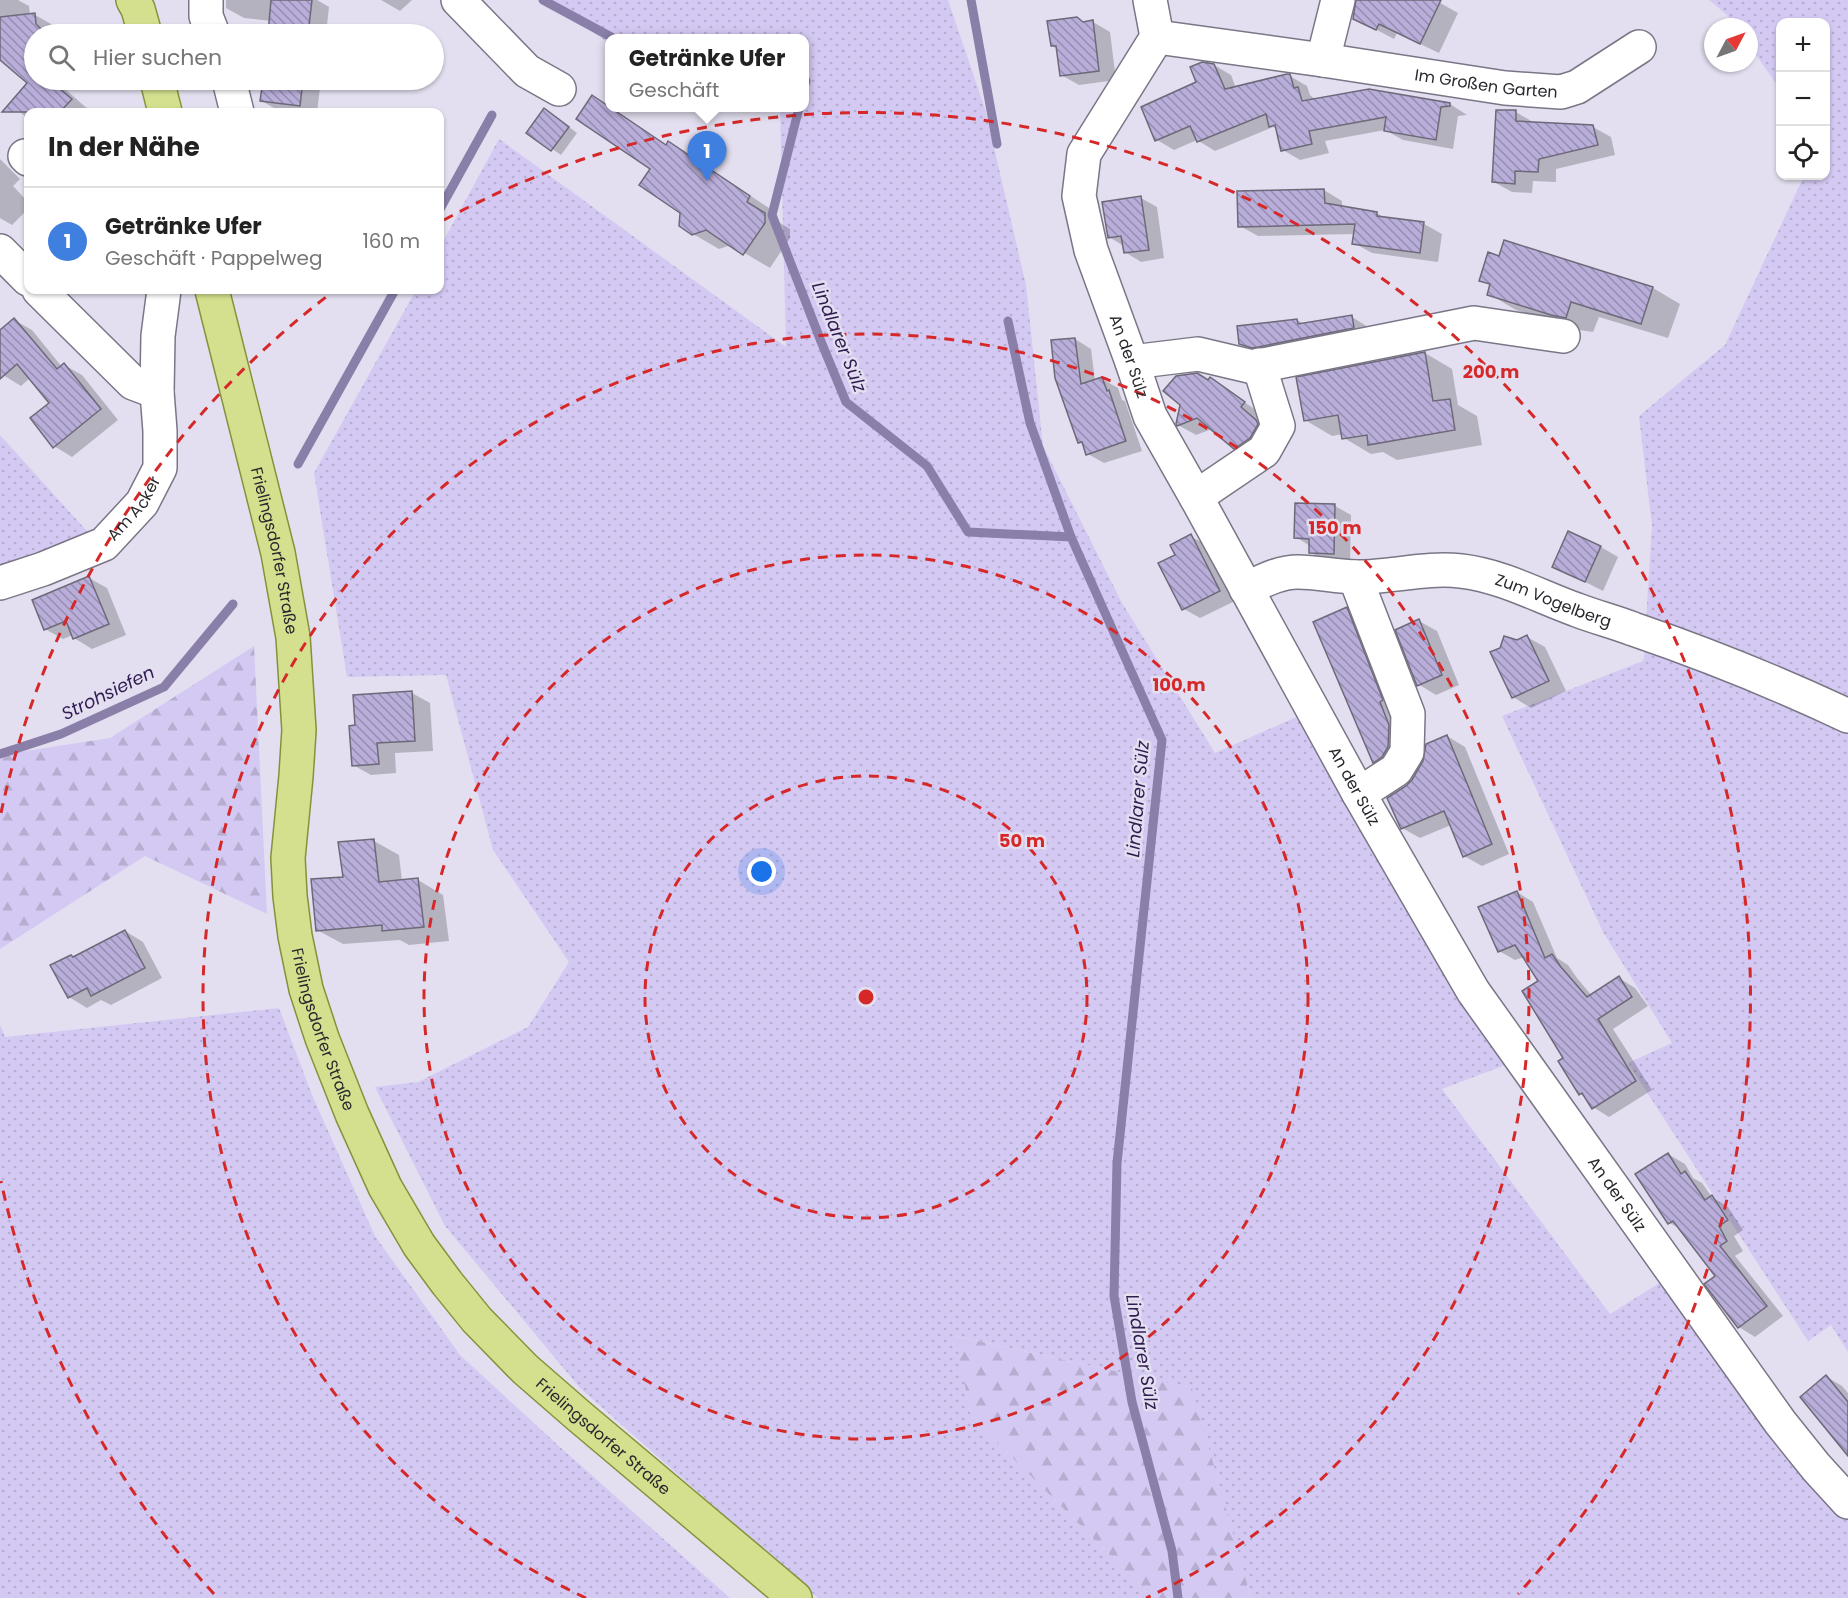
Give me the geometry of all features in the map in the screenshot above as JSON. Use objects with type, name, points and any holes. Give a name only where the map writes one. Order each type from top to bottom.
[{"type":"main road","points":[[134,0],[142,24]]},
{"type":"main road","points":[[160,90],[164,108]]},
{"type":"main road","name":"Frielingsdorfer Straße","points":[[213,294],[278,554],[293,637],[298,730],[288,858],[295,936],[306,989],[322,1038],[352,1114],[385,1186],[419,1245],[477,1320],[525,1369],[795,1598]]},
{"type":"street","points":[[458,0],[528,71],[559,89]]},
{"type":"street","points":[[1150,0],[1157,37]]},
{"type":"street","points":[[1323,60],[1338,0]]},
{"type":"street","name":"Im Großen Garten","points":[[1157,37],[1505,88],[1561,92],[1577,87],[1639,47]]},
{"type":"street","name":"An der Sülz","points":[[1157,37],[1084,154],[1079,196],[1091,250],[1150,416],[1359,794],[1479,1000],[1780,1422],[1848,1502]]},
{"type":"street","points":[[232,90],[236,108]]},
{"type":"street","points":[[0,251],[24,275]]},
{"type":"street","points":[[43,294],[133,383],[157,392]]},
{"type":"street","name":"Am Acker","points":[[0,583],[43,569],[104,544],[142,503],[160,468],[157,392],[158,336],[163,294]]},
{"type":"street","points":[[1132,362],[1198,354],[1253,367],[1474,324],[1563,336]]},
{"type":"street","points":[[1196,497],[1264,451],[1278,426],[1260,365]]},
{"type":"street","name":"Zum Vogelberg","points":[[1246,590],[1272,577],[1296,572],[1355,577],[1385,576],[1423,570],[1459,571],[1490,576],[1576,610],[1633,628],[1784,687],[1848,716]]},
{"type":"street","points":[[1355,577],[1408,714],[1407,752],[1396,770],[1359,794]]},
{"type":"green space","points":[[543,0],[948,0],[985,109],[1026,285],[1043,446],[1122,603],[1215,753],[1301,715],[1516,1061],[1442,1089],[1610,1314],[1669,1277],[1848,1514],[1848,1598],[1251,1598],[1191,1388],[956,1336],[971,1416],[1153,1598],[818,1598],[580,1388],[445,1226],[375,1087],[418,1082],[528,1027],[569,962],[493,850],[446,675],[347,677],[314,473],[414,294],[444,294],[444,240],[499,139],[786,347],[780,112],[809,112],[809,34],[605,34],[605,40]]},
{"type":"green space","points":[[1709,0],[1848,0],[1848,710],[1645,635],[1652,526],[1639,416],[1725,345],[1802,180],[1830,180],[1830,18],[1776,18],[1776,83],[1758,58],[1758,18],[1729,18]]},
{"type":"green space","points":[[0,435],[94,539],[0,578]]},
{"type":"green space","points":[[1646,645],[1848,723],[1848,1352],[1831,1325],[1808,1341],[1628,1063],[1672,1043],[1603,932],[1502,716],[1643,661]]},
{"type":"green space","points":[[254,646],[267,914],[145,856],[0,949],[0,755],[110,738]]},
{"type":"green space","points":[[279,1008],[312,1095],[375,1236],[460,1355],[730,1598],[0,1598],[0,1025],[5,1037]]},
{"type":"green space","points":[[955,1336],[1192,1388],[1251,1598],[1153,1598],[971,1416]]},
{"type":"building","points":[[271,0],[312,0],[309,24],[269,24]]},
{"type":"building","points":[[1356,0],[1441,0],[1420,44],[1379,24],[1376,30],[1353,19]]},
{"type":"building","points":[[35,13],[36,24],[24,24],[24,80],[0,60],[0,17]]},
{"type":"building","points":[[1077,17],[1083,22],[1093,20],[1099,71],[1060,76],[1056,46],[1051,46],[1047,21]]},
{"type":"building","points":[[1202,62],[1214,64],[1225,89],[1290,74],[1294,88],[1298,87],[1302,101],[1369,89],[1450,103],[1450,106],[1441,107],[1436,140],[1384,131],[1386,117],[1309,131],[1312,144],[1281,151],[1275,125],[1269,127],[1266,114],[1197,142],[1190,126],[1155,141],[1141,107],[1196,82],[1190,67]]},
{"type":"building","points":[[24,86],[24,90],[61,90],[72,99],[64,108],[24,108],[24,112],[2,112]]},
{"type":"building","points":[[262,90],[302,90],[300,106],[260,101]]},
{"type":"building","points":[[592,95],[605,104],[605,112],[617,112],[666,145],[668,141],[750,196],[747,202],[765,213],[765,223],[743,255],[706,230],[692,235],[679,226],[680,213],[639,185],[650,169],[576,119]]},
{"type":"building","points":[[544,108],[569,127],[551,151],[526,133]]},
{"type":"building","points":[[1496,110],[1516,110],[1516,121],[1593,125],[1598,145],[1539,159],[1538,172],[1515,171],[1515,184],[1492,182]]},
{"type":"building","points":[[1324,189],[1325,203],[1377,212],[1377,216],[1424,222],[1420,253],[1352,244],[1355,224],[1238,227],[1237,191]]},
{"type":"building","points":[[1141,196],[1149,250],[1124,253],[1121,236],[1108,238],[1102,202]]},
{"type":"building","points":[[1504,240],[1653,287],[1641,324],[1571,302],[1566,318],[1487,295],[1490,284],[1479,281],[1488,252],[1499,256]]},
{"type":"building","points":[[1352,315],[1354,328],[1252,348],[1239,344],[1237,326],[1297,319],[1298,324]]},
{"type":"building","points":[[14,318],[57,369],[64,363],[101,409],[53,448],[30,418],[49,403],[17,364],[0,379],[0,330]]},
{"type":"building","points":[[1075,338],[1081,384],[1102,377],[1107,391],[1109,390],[1126,441],[1086,455],[1082,442],[1078,443],[1055,378],[1051,340]]},
{"type":"building","points":[[1425,352],[1433,401],[1450,399],[1455,430],[1368,445],[1367,435],[1342,439],[1338,415],[1304,421],[1296,377]]},
{"type":"building","points":[[1197,373],[1208,380],[1210,377],[1245,402],[1241,407],[1258,424],[1250,438],[1234,449],[1197,418],[1177,426],[1176,424],[1180,405],[1163,391],[1176,376]]},
{"type":"building","points":[[1295,503],[1335,504],[1334,554],[1309,553],[1309,539],[1294,538]]},
{"type":"building","points":[[1568,531],[1601,546],[1585,582],[1552,567]]},
{"type":"building","points":[[1191,534],[1220,591],[1182,610],[1158,563],[1175,555],[1170,545]]},
{"type":"building","points":[[89,576],[109,624],[73,639],[66,621],[44,630],[32,600]]},
{"type":"building","points":[[1347,607],[1383,700],[1380,702],[1389,725],[1388,747],[1382,757],[1373,763],[1313,622]]},
{"type":"building","points":[[1419,619],[1442,675],[1417,686],[1395,630]]},
{"type":"building","points":[[1527,635],[1549,681],[1512,698],[1490,652],[1500,648],[1504,636],[1517,640]]},
{"type":"building","points":[[412,691],[415,741],[377,743],[379,764],[352,766],[349,726],[355,725],[353,695]]},
{"type":"building","points":[[1447,735],[1492,844],[1463,857],[1444,811],[1401,829],[1387,798],[1412,780],[1423,761],[1426,744]]},
{"type":"building","points":[[374,839],[379,882],[418,878],[424,927],[382,931],[382,925],[316,931],[311,879],[343,877],[338,842]]},
{"type":"building","points":[[1517,891],[1545,958],[1552,954],[1587,997],[1619,976],[1632,997],[1598,1019],[1636,1081],[1592,1109],[1582,1093],[1579,1095],[1558,1061],[1563,1058],[1522,991],[1538,981],[1515,945],[1498,952],[1478,907]]},
{"type":"building","points":[[125,930],[145,968],[91,996],[87,988],[68,998],[50,965],[71,955],[73,957]]},
{"type":"building","points":[[1668,1153],[1681,1174],[1685,1171],[1705,1200],[1712,1195],[1728,1220],[1719,1226],[1727,1241],[1720,1246],[1767,1306],[1738,1328],[1704,1284],[1715,1276],[1673,1221],[1668,1224],[1635,1174]]},
{"type":"building","points":[[1826,1375],[1848,1402],[1848,1456],[1800,1397]]},
{"type":"waterway","name":"Lindlarer Sülz","points":[[543,0],[606,34]]},
{"type":"waterway","points":[[971,0],[997,144]]},
{"type":"waterway","name":"Lindlarer Sülz","points":[[798,112],[772,215],[846,402],[927,466],[968,532],[1071,537],[1162,740],[1117,1163],[1114,1296],[1132,1402],[1172,1551],[1178,1598]]},
{"type":"waterway","name":"Strohsiefen","points":[[444,202],[492,115]]},
{"type":"waterway","name":"Strohsiefen","points":[[298,464],[393,294]]},
{"type":"waterway","points":[[1008,321],[1030,423],[1071,537]]},
{"type":"waterway","name":"Strohsiefen","points":[[0,754],[61,734],[164,687],[233,604]]},
{"type":"place","name":"Getränke Ufer","points":[[707,181]]}]
